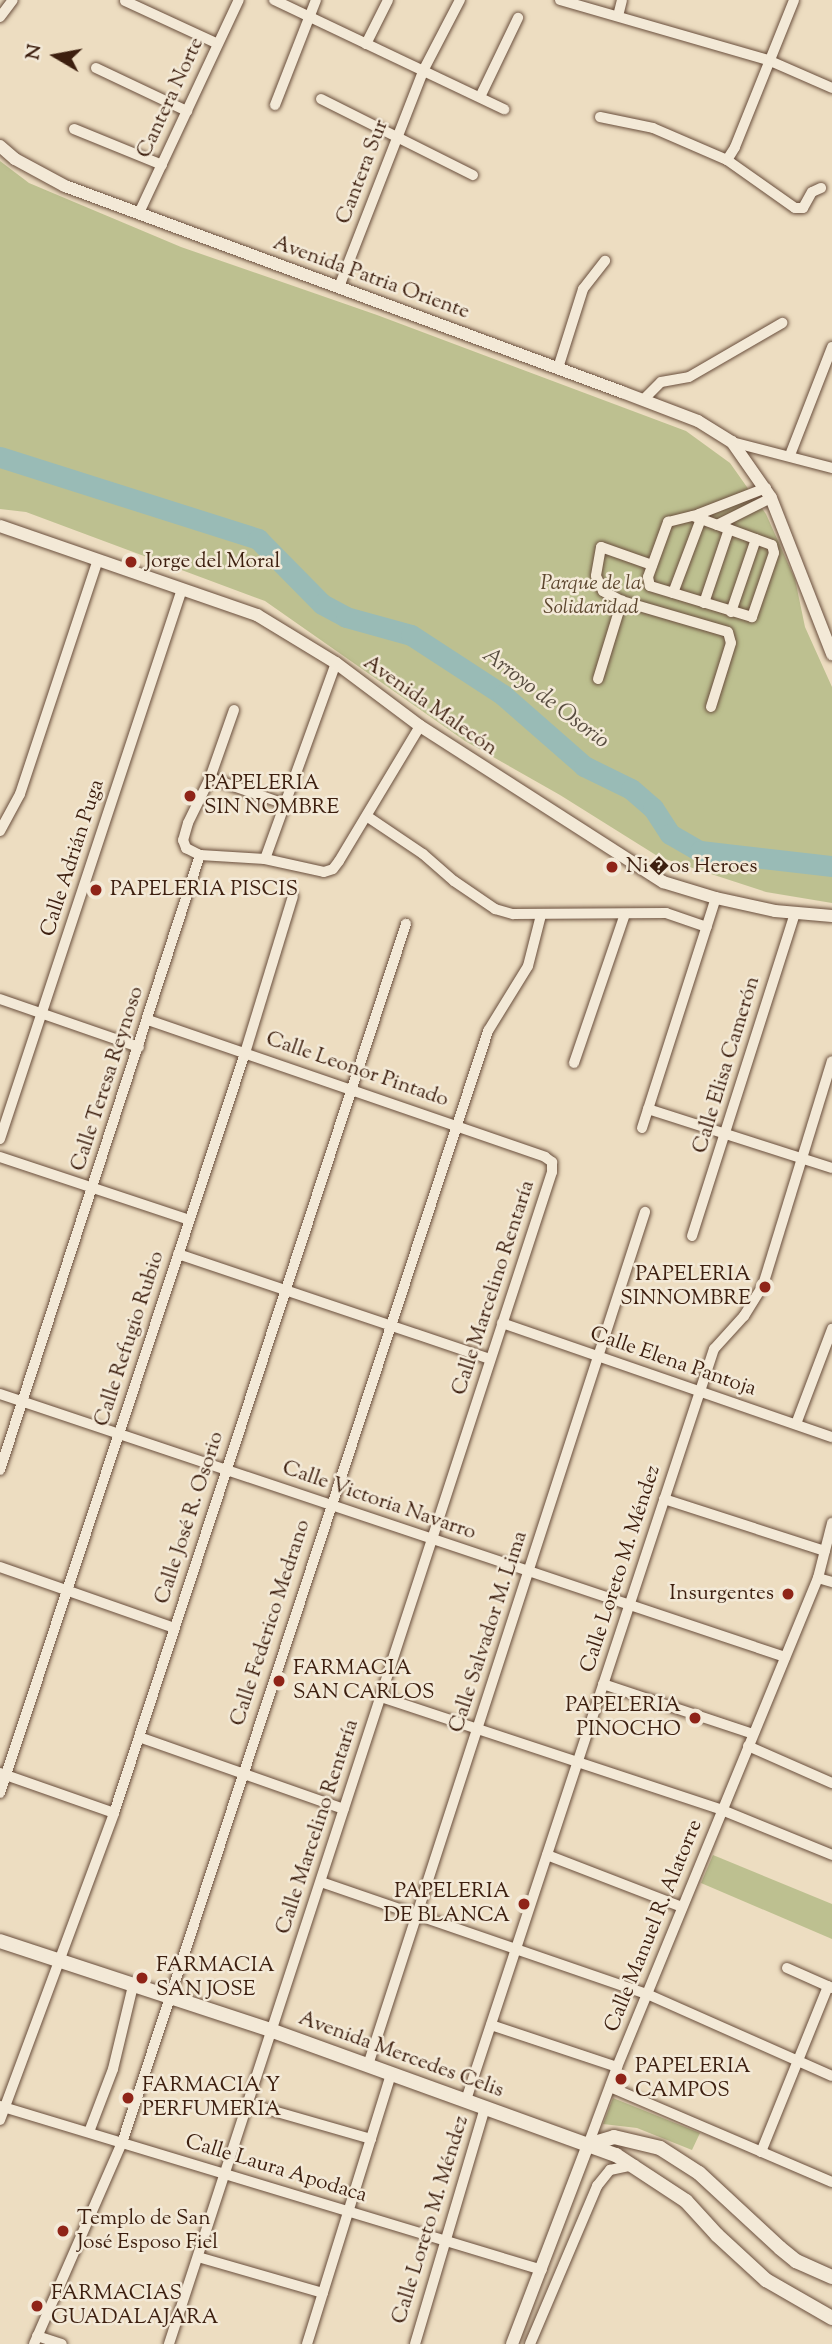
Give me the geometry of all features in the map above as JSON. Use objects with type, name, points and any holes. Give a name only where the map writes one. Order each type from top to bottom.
[{"type":"main road","name":"Avenida Mercedes Celis","points":[[0,1941],[273,2031],[588,2145],[634,2165],[685,2201],[726,2245],[766,2280],[832,2318]]},
{"type":"main road","points":[[588,2145],[614,2137],[660,2148],[699,2173],[779,2248],[796,2260],[832,2277]]},
{"type":"street","points":[[0,17],[13,0]]},
{"type":"street","name":"Cantera Norte","points":[[139,213],[239,0]]},
{"type":"street","points":[[274,0],[504,109]]},
{"type":"street","points":[[275,105],[316,0]]},
{"type":"street","points":[[366,44],[388,0]]},
{"type":"street","name":"Cantera Sur","points":[[339,287],[423,71],[460,0]]},
{"type":"street","points":[[560,0],[768,60],[832,88]]},
{"type":"street","points":[[618,16],[622,0]]},
{"type":"street","points":[[727,160],[735,147],[794,0]]},
{"type":"street","points":[[125,1],[218,44]]},
{"type":"street","points":[[480,97],[518,18]]},
{"type":"street","points":[[96,68],[187,111]]},
{"type":"street","points":[[321,99],[473,175]]},
{"type":"street","points":[[600,117],[653,128],[727,160],[795,208],[803,208],[812,192],[821,188]]},
{"type":"street","points":[[75,129],[162,165]]},
{"type":"street","name":"Avenida Patria Oriente","points":[[0,146],[15,159],[65,186],[698,421],[733,442],[832,468]]},
{"type":"street","points":[[558,368],[583,289],[605,261]]},
{"type":"street","points":[[643,400],[661,382],[689,377],[782,323]]},
{"type":"street","points":[[790,455],[832,347]]},
{"type":"street","name":"Avenida Patria Oriente","points":[[733,442],[769,493],[832,654]]},
{"type":"street","points":[[697,517],[772,545],[774,553],[755,614],[748,618],[650,586],[647,582],[668,522],[697,517],[730,503],[769,493]]},
{"type":"street","points":[[718,525],[769,493]]},
{"type":"street","points":[[730,503],[738,514]]},
{"type":"street","points":[[673,593],[697,517]]},
{"type":"street","name":"Avenida Malecón","points":[[0,526],[257,615],[336,663],[420,726],[653,876],[716,898],[795,913],[832,916]]},
{"type":"street","points":[[704,603],[729,529]]},
{"type":"street","points":[[731,612],[756,539]]},
{"type":"street","points":[[652,565],[601,547],[596,567],[599,585],[608,595],[622,601],[728,632],[731,643],[711,707]]},
{"type":"street","points":[[0,831],[20,794],[98,560]]},
{"type":"street","name":"Calle Adrián Puga","points":[[0,1139],[182,589]]},
{"type":"street","points":[[598,679],[622,601]]},
{"type":"street","points":[[265,859],[336,663]]},
{"type":"street","points":[[234,710],[210,778],[188,823],[183,840],[190,852],[200,855],[265,859],[324,872],[333,869],[368,817],[420,726]]},
{"type":"street","points":[[210,778],[285,804]]},
{"type":"street","points":[[368,817],[423,854],[454,881],[495,909],[513,914],[541,915],[666,914],[707,927]]},
{"type":"street","name":"Calle Teresa Reynoso","points":[[0,1470],[200,855]]},
{"type":"street","name":"Calle Refugio Rubio","points":[[0,1793],[3,1774],[120,1434],[245,1053],[293,896]]},
{"type":"street","points":[[642,1128],[716,898]]},
{"type":"street","name":"Calle Elisa Camerón","points":[[694,1232],[795,913]]},
{"type":"street","points":[[574,1063],[625,914]]},
{"type":"street","name":"Calle Federico Medrano","points":[[36,2340],[122,2143],[488,1031],[528,966],[541,915]]},
{"type":"street","name":"Calle José R. Osorio","points":[[0,2120],[2,2106],[114,1813],[406,924]]},
{"type":"street","points":[[0,999],[139,1047]]},
{"type":"street","name":"Calle Leonor Pintado","points":[[148,1020],[457,1124],[552,1162]]},
{"type":"street","name":"Calle Loreto M. Méndez","points":[[466,2100],[714,1349],[744,1316],[763,1285],[832,1061]]},
{"type":"street","points":[[648,1109],[832,1168]]},
{"type":"street","points":[[0,1157],[189,1220]]},
{"type":"street","name":"Calle Marcelino Rentaría","points":[[169,2344],[552,1172],[552,1162]]},
{"type":"street","name":"Calle Salvador M. Lima","points":[[368,2065],[645,1212]]},
{"type":"street","points":[[178,1254],[490,1359]]},
{"type":"street","name":"Calle Elena Pantoja","points":[[502,1323],[832,1437]]},
{"type":"street","points":[[796,1424],[832,1329]]},
{"type":"street","name":"Calle Victoria Navarro","points":[[0,1394],[785,1657]]},
{"type":"street","points":[[664,1499],[825,1552]]},
{"type":"street","name":"Calle Manuel R. Alatorre","points":[[512,2344],[617,2067],[818,1578],[832,1523]]},
{"type":"street","points":[[0,1567],[174,1628]]},
{"type":"street","points":[[818,1578],[832,1582]]},
{"type":"street","points":[[603,1684],[754,1734]]},
{"type":"street","points":[[381,1697],[722,1810],[832,1855]]},
{"type":"street","points":[[139,1737],[344,1809]]},
{"type":"street","points":[[748,1746],[832,1783]]},
{"type":"street","points":[[3,1774],[114,1813]]},
{"type":"street","points":[[547,1855],[682,1907]]},
{"type":"street","points":[[321,1882],[517,1947],[647,1994],[832,2076]]},
{"type":"street","points":[[761,2152],[796,2061],[830,1987],[787,1968]]},
{"type":"street","points":[[89,2133],[113,2069],[133,1986]]},
{"type":"street","points":[[491,2025],[617,2067]]},
{"type":"street","points":[[307,2344],[391,2074]]},
{"type":"street","points":[[610,2087],[832,2182]]},
{"type":"street","points":[[249,2104],[371,2138]]},
{"type":"street","name":"Calle Laura Apodaca","points":[[2,2106],[542,2270]]},
{"type":"street","name":"Calle Loreto M. Méndez","points":[[415,2344],[485,2107]]},
{"type":"street","points":[[534,2342],[597,2186],[610,2170],[634,2165]]},
{"type":"street","points":[[198,2257],[323,2293]]},
{"type":"street","points":[[36,2340],[62,2344]]},
{"type":"green space","name":"Parque de la Solidaridad","points":[[0,161],[29,183],[181,247],[377,315],[686,431],[730,463],[766,514],[795,579],[805,627],[832,687],[832,903],[766,892],[659,857],[560,795],[465,741],[265,601],[26,512],[0,509]]},
{"type":"green space","points":[[713,1855],[832,1904],[832,1939],[701,1883]]},
{"type":"green space","points":[[613,2098],[700,2133],[692,2150],[637,2128],[603,2124]]},
{"type":"waterway","name":"Arroyo de Osorio","points":[[0,457],[258,539],[322,604],[346,617],[411,635],[503,695],[584,766],[631,789],[653,808],[670,834],[700,851],[832,866]]},
{"type":"place","name":"Jorge del Moral","points":[[131,562]]},
{"type":"place","name":"PAPELERIA SIN NOMBRE","points":[[190,796]]},
{"type":"place","name":"Ni�os Heroes","points":[[612,867]]},
{"type":"place","name":"PAPELERIA PISCIS","points":[[96,890]]},
{"type":"place","name":"PAPELERIA SINNOMBRE","points":[[765,1287]]},
{"type":"place","name":"Insurgentes","points":[[788,1594]]},
{"type":"place","name":"FARMACIA SAN CARLOS","points":[[279,1681]]},
{"type":"place","name":"PAPELERIA PINOCHO","points":[[695,1718]]},
{"type":"place","name":"PAPELERIA DE BLANCA","points":[[524,1904]]},
{"type":"place","name":"FARMACIA SAN JOSE","points":[[142,1978]]},
{"type":"place","name":"PAPELERIA CAMPOS","points":[[621,2079]]},
{"type":"place","name":"FARMACIA Y PERFUMERIA","points":[[128,2098]]},
{"type":"place","name":"Templo de San José Esposo Fiel","points":[[63,2231]]},
{"type":"place","name":"FARMACIAS GUADALAJARA","points":[[37,2306]]}]
